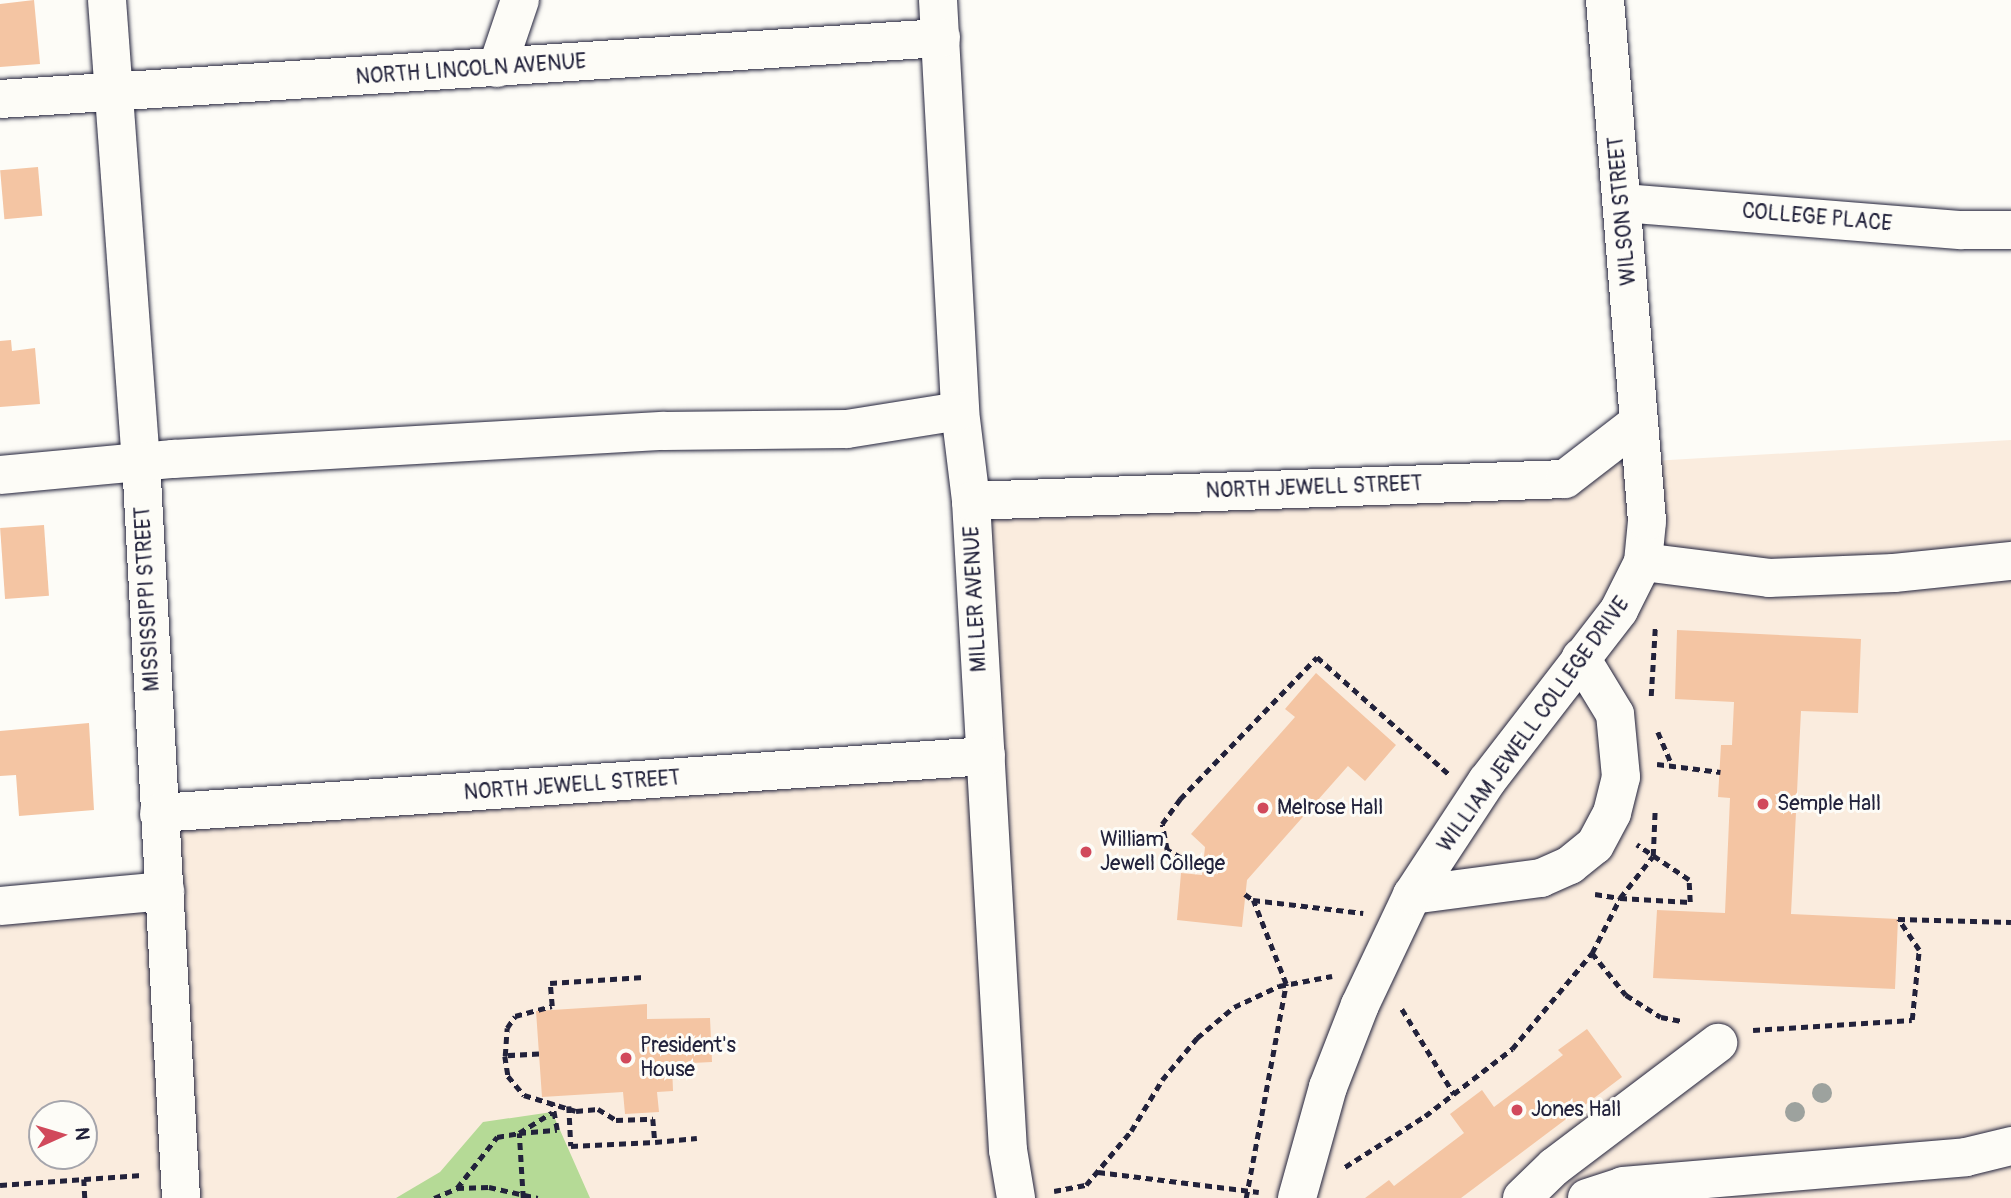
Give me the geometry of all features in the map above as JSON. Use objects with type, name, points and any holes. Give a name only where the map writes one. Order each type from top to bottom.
[{"type":"street","name":"MISSISSIPPI STREET","points":[[107,0],[141,461],[181,1198]]},
{"type":"street","points":[[497,68],[520,0]]},
{"type":"street","name":"MILLER AVENUE","points":[[938,0],[960,411],[971,501],[1008,1150],[1016,1198]]},
{"type":"street","name":"WILSON STREET","points":[[1605,0],[1639,422]]},
{"type":"street","name":"NORTH LINCOLN AVENUE","points":[[0,99],[113,94],[941,38]]},
{"type":"street","name":"COLLEGE PLACE","points":[[1623,202],[1962,230],[2011,230]]},
{"type":"street","points":[[0,475],[141,461],[664,430],[847,429],[960,411]]},
{"type":"street","name":"NORTH JEWELL STREET","points":[[971,501],[1565,479],[1639,422]]},
{"type":"street","name":"WILLIAM JEWELL COLLEGE DRIVE","points":[[1285,1195],[1377,969],[1412,895],[1487,781],[1619,610],[1643,562],[1647,521],[1639,422]]},
{"type":"street","points":[[1643,562],[1769,578],[1894,573],[2011,561]]},
{"type":"street","points":[[1412,895],[1541,878],[1570,865],[1595,845],[1606,824],[1621,776],[1615,715],[1581,658]]},
{"type":"street","name":"NORTH JEWELL STREET","points":[[159,813],[985,755]]},
{"type":"street","points":[[0,906],[165,891]]},
{"type":"street","points":[[1522,1198],[1554,1167],[1718,1043]]},
{"type":"street","points":[[1587,1198],[1623,1185],[1750,1188],[1966,1157],[2011,1146]]},
{"type":"path","points":[[1650,701],[1656,622]]},
{"type":"path","points":[[1202,870],[1167,849],[1162,824],[1180,799],[1317,657],[1451,776]]},
{"type":"path","points":[[1656,728],[1673,766]]},
{"type":"path","points":[[1592,953],[1620,898],[1690,902],[1689,880],[1606,824]]},
{"type":"path","points":[[1245,894],[1253,900],[1373,914]]},
{"type":"path","points":[[1246,1198],[1286,984],[1253,900]]},
{"type":"path","points":[[1016,1198],[1086,1185],[1132,1131],[1161,1080],[1197,1038],[1234,1007],[1286,984],[1377,969],[1454,1094]]},
{"type":"path","points":[[644,977],[550,983],[552,1006],[515,1016],[507,1028],[505,1056],[514,1087],[524,1095],[554,1100],[569,1105],[576,1111],[598,1109],[616,1120],[653,1119],[655,1142]]},
{"type":"path","points":[[505,1056],[540,1054]]},
{"type":"path","points":[[457,1188],[497,1137],[557,1130],[552,1112],[554,1100]]},
{"type":"path","points":[[569,1105],[571,1146],[697,1138]]},
{"type":"path","points":[[519,1133],[552,1112]]},
{"type":"path","points":[[519,1133],[523,1195]]},
{"type":"path","points":[[1098,1172],[1285,1195]]},
{"type":"path","points":[[0,1185],[151,1175]]},
{"type":"path","points":[[84,1179],[85,1198]]},
{"type":"path","points":[[433,1198],[457,1188],[538,1198]]},
{"type":"shaded area","name":"William Jewell College","points":[[2011,440],[2011,1198],[0,1198],[0,905],[164,891],[159,813],[985,756],[971,501]]},
{"type":"green space","points":[[552,1112],[590,1198],[396,1198],[440,1172],[483,1122]]},
{"type":"building","points":[[34,0],[40,64],[0,67],[0,4]]},
{"type":"building","points":[[38,167],[42,216],[4,219],[0,170]]},
{"type":"building","points":[[11,340],[12,351],[35,348],[40,404],[0,407],[0,341]]},
{"type":"building","points":[[44,525],[49,596],[5,599],[0,528]]},
{"type":"building","name":"Semple Hall","points":[[1677,630],[1861,639],[1858,713],[1801,711],[1791,914],[1898,919],[1895,989],[1653,978],[1657,910],[1725,913],[1730,798],[1718,797],[1721,745],[1732,745],[1734,702],[1675,699]]},
{"type":"building","name":"Melrose Hall","points":[[1316,673],[1396,745],[1365,781],[1348,766],[1247,880],[1242,927],[1177,920],[1181,873],[1202,875],[1205,847],[1191,834],[1295,717],[1285,709]]},
{"type":"building","points":[[89,723],[94,810],[19,816],[16,775],[0,776],[0,731]]},
{"type":"building","name":"President's House","points":[[647,1004],[647,1019],[710,1018],[712,1062],[672,1064],[673,1091],[657,1092],[659,1112],[625,1114],[623,1092],[542,1097],[536,1011]]},
{"type":"building","name":"Jones Hall","points":[[1587,1029],[1622,1077],[1461,1198],[1365,1198],[1389,1180],[1394,1186],[1464,1133],[1450,1114],[1482,1090],[1494,1107],[1563,1055],[1558,1050]]},
{"type":"place","name":"Semple Hall","points":[[1763,804]]},
{"type":"place","name":"Melrose Hall","points":[[1263,808]]},
{"type":"place","name":"William Jewell College","points":[[1086,852]]},
{"type":"place","name":"President's House","points":[[626,1058]]},
{"type":"place","name":"Jones Hall","points":[[1517,1110]]}]
